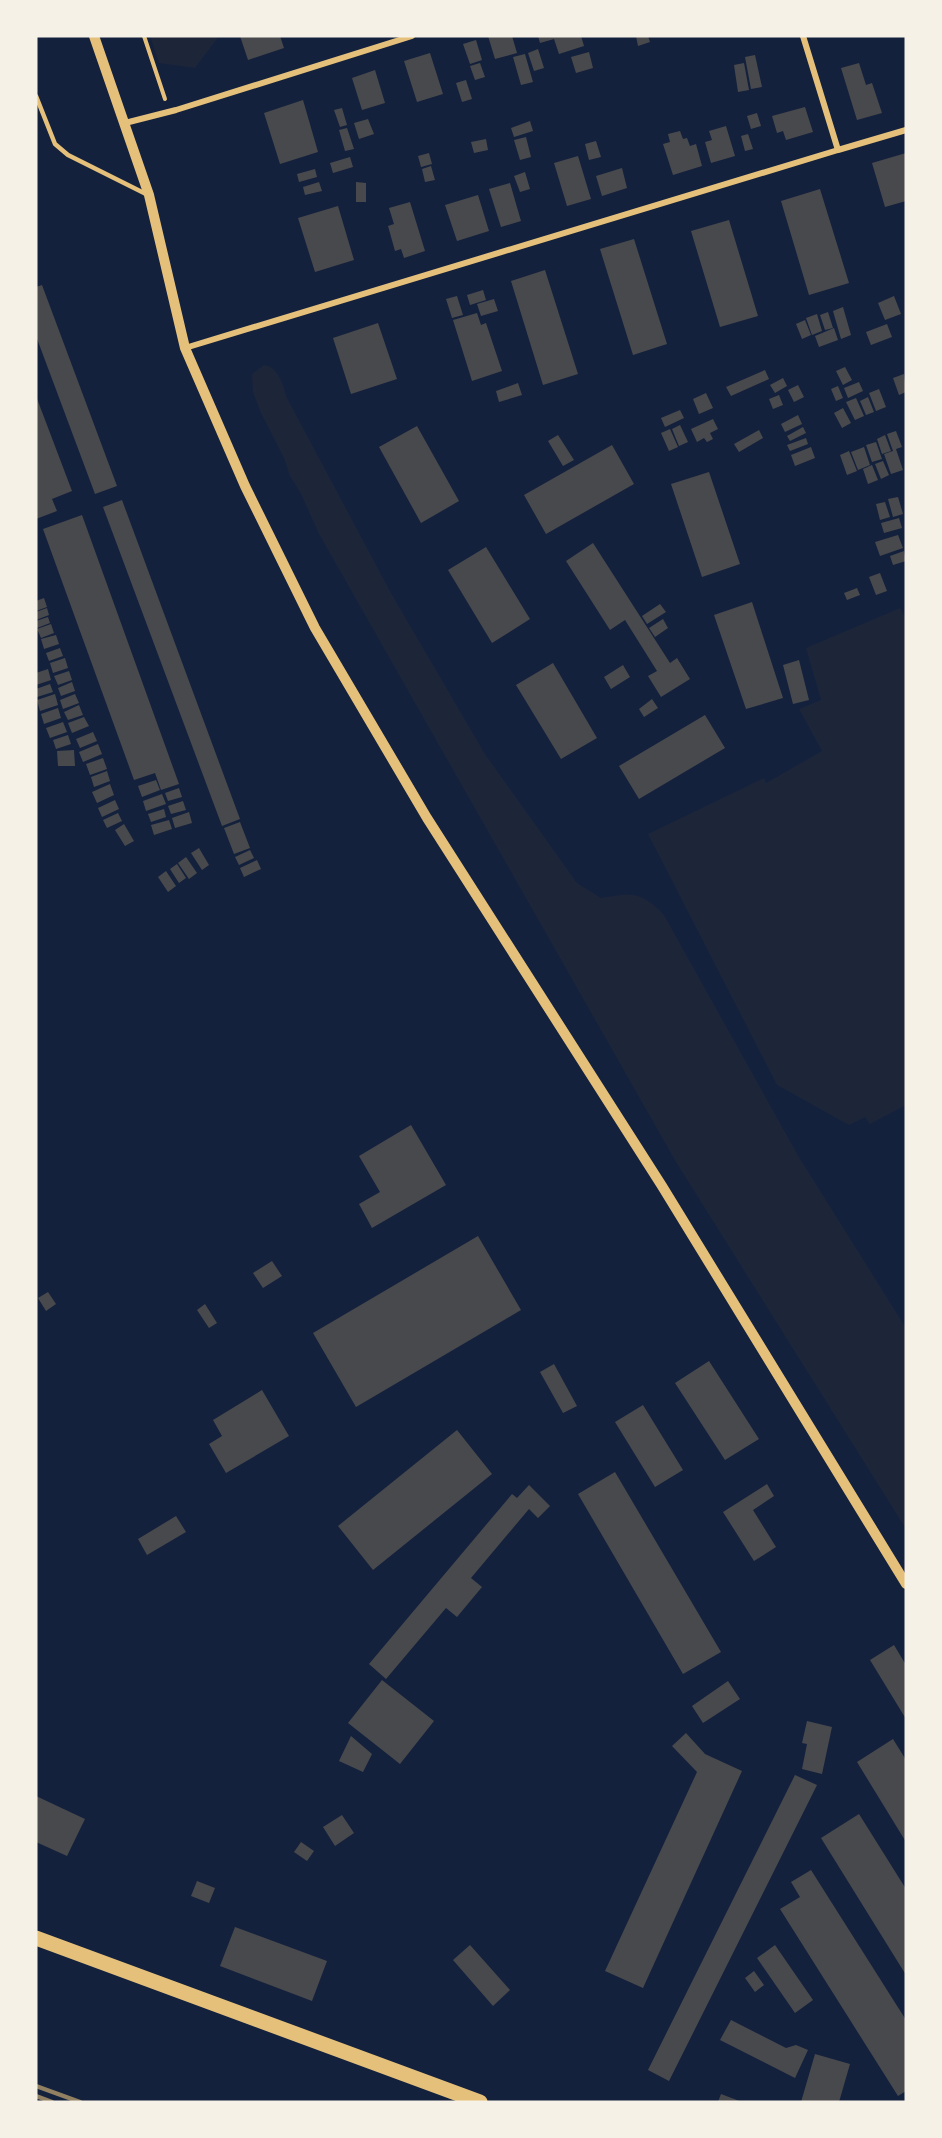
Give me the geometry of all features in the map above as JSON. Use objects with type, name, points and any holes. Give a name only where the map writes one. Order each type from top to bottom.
[{"type":"highway","points":[[36,1938],[480,2102]]},
{"type":"street","points":[[94,36],[149,195],[185,348],[245,486],[315,628],[427,818],[662,1186],[906,1584]]},
{"type":"street","points":[[125,123],[169,112],[412,36]]},
{"type":"street","points":[[803,36],[838,150]]},
{"type":"street","points":[[185,348],[906,130]]},
{"type":"lane","points":[[36,96],[55,144],[68,155],[149,195]]},
{"type":"path","points":[[144,36],[169,112]]},
{"type":"shaded area","points":[[150,36],[219,36],[195,68],[159,63]]},
{"type":"shaded area","points":[[264,365],[273,369],[280,377],[287,398],[391,593],[485,754],[577,883],[601,898],[628,895],[642,898],[664,915],[799,1157],[906,1328],[906,1529],[676,1162],[319,534],[290,476],[253,392],[252,374]]},
{"type":"shaded area","points":[[900,608],[906,618],[906,1105],[870,1124],[865,1117],[849,1125],[777,1085],[648,834],[764,778],[766,783],[822,751],[799,709],[821,700],[806,648]]},
{"type":"building","points":[[240,36],[280,36],[284,48],[248,60]]},
{"type":"building","points":[[488,36],[512,36],[517,53],[495,59]]},
{"type":"building","points":[[538,36],[581,36],[584,46],[559,54],[554,39],[540,43]]},
{"type":"building","points":[[636,36],[648,36],[650,42],[638,46]]},
{"type":"building","points":[[476,40],[482,60],[470,64],[463,44]]},
{"type":"building","points":[[538,49],[544,68],[534,71],[528,53]]},
{"type":"building","points":[[589,52],[593,68],[576,73],[571,57]]},
{"type":"building","points":[[430,53],[443,94],[417,102],[404,61]]},
{"type":"building","points":[[525,54],[533,82],[521,85],[513,57]]},
{"type":"building","points":[[755,55],[762,87],[751,89],[745,57]]},
{"type":"building","points":[[480,63],[485,77],[475,80],[470,66]]},
{"type":"building","points":[[744,63],[749,90],[738,92],[734,65]]},
{"type":"building","points":[[859,63],[866,85],[872,83],[882,113],[857,120],[841,68]]},
{"type":"building","points":[[375,70],[385,103],[362,110],[352,78]]},
{"type":"building","points":[[466,80],[472,99],[462,102],[456,83]]},
{"type":"building","points":[[303,100],[318,152],[280,164],[264,113]]},
{"type":"building","points":[[805,107],[813,132],[786,140],[783,131],[777,133],[772,116]]},
{"type":"building","points":[[342,108],[347,125],[340,127],[334,110]]},
{"type":"building","points":[[757,113],[761,126],[751,129],[747,116]]},
{"type":"building","points":[[368,119],[374,134],[359,139],[354,123]]},
{"type":"building","points":[[530,121],[533,131],[514,137],[511,128]]},
{"type":"building","points":[[726,126],[735,156],[711,163],[705,142],[712,140],[709,131]]},
{"type":"building","points":[[347,128],[354,149],[345,151],[339,130]]},
{"type":"building","points":[[680,131],[683,139],[687,138],[690,146],[696,144],[702,166],[673,175],[663,144],[670,142],[668,134]]},
{"type":"building","points":[[748,134],[753,149],[745,151],[741,136]]},
{"type":"building","points":[[526,137],[531,157],[520,160],[514,140]]},
{"type":"building","points":[[486,139],[488,150],[474,153],[471,142]]},
{"type":"building","points":[[596,141],[601,157],[589,160],[585,144]]},
{"type":"building","points":[[429,153],[432,164],[421,167],[418,156]]},
{"type":"building","points":[[906,153],[906,201],[885,207],[872,163]]},
{"type":"building","points":[[578,156],[591,199],[567,206],[554,163]]},
{"type":"building","points":[[350,157],[353,167],[333,173],[330,163]]},
{"type":"building","points":[[431,166],[435,180],[425,182],[422,169]]},
{"type":"building","points":[[622,168],[627,188],[602,196],[596,176]]},
{"type":"building","points":[[315,169],[317,177],[299,182],[297,174]]},
{"type":"building","points":[[525,172],[530,189],[520,192],[514,176]]},
{"type":"building","points":[[319,182],[322,191],[305,195],[303,187]]},
{"type":"building","points":[[356,182],[366,183],[366,202],[356,202]]},
{"type":"building","points":[[510,183],[521,221],[501,227],[489,189]]},
{"type":"building","points":[[820,189],[849,283],[809,295],[781,201]]},
{"type":"building","points":[[478,195],[489,231],[457,241],[445,205]]},
{"type":"building","points":[[410,202],[425,251],[404,258],[401,249],[395,251],[388,226],[394,224],[389,208]]},
{"type":"building","points":[[338,206],[354,260],[315,272],[298,218]]},
{"type":"building","points":[[729,220],[758,316],[720,327],[691,231]]},
{"type":"building","points":[[634,239],[667,344],[633,355],[600,249]]},
{"type":"building","points":[[545,270],[578,374],[543,385],[511,281]]},
{"type":"building","points":[[42,285],[117,486],[95,494],[36,336],[36,287]]},
{"type":"building","points":[[483,290],[486,300],[470,305],[467,295]]},
{"type":"building","points":[[457,296],[463,315],[452,318],[446,299]]},
{"type":"building","points":[[894,296],[901,314],[885,320],[878,303]]},
{"type":"building","points":[[494,299],[498,311],[481,316],[477,304]]},
{"type":"building","points":[[843,307],[851,335],[841,339],[833,311]]},
{"type":"building","points":[[828,312],[833,328],[825,330],[820,315]]},
{"type":"building","points":[[477,313],[481,325],[486,323],[502,371],[472,381],[453,320]]},
{"type":"building","points":[[817,314],[822,331],[812,335],[806,318]]},
{"type":"building","points":[[805,320],[811,335],[802,339],[796,324]]},
{"type":"building","points":[[378,323],[397,379],[351,394],[333,338]]},
{"type":"building","points":[[887,324],[892,337],[871,345],[866,332]]},
{"type":"building","points":[[834,328],[838,340],[819,347],[815,336]]},
{"type":"building","points":[[845,367],[852,380],[843,385],[836,371]]},
{"type":"building","points":[[765,370],[769,379],[731,396],[726,387]]},
{"type":"building","points":[[904,374],[906,392],[899,395],[893,378]]},
{"type":"building","points":[[783,378],[787,386],[775,393],[770,385]]},
{"type":"building","points":[[859,382],[863,391],[848,398],[844,388]]},
{"type":"building","points":[[518,383],[522,395],[499,402],[496,391]]},
{"type":"building","points":[[798,385],[804,397],[794,402],[788,390]]},
{"type":"building","points":[[838,386],[843,398],[836,401],[831,389]]},
{"type":"building","points":[[879,389],[886,407],[876,411],[869,393]]},
{"type":"building","points":[[706,393],[713,408],[699,414],[693,399]]},
{"type":"building","points":[[779,395],[783,405],[773,409],[769,399]]},
{"type":"building","points":[[36,396],[72,491],[52,499],[57,511],[36,519]]},
{"type":"building","points":[[868,397],[874,412],[866,415],[860,401]]},
{"type":"building","points":[[856,398],[864,416],[855,420],[846,402]]},
{"type":"building","points":[[843,408],[851,423],[842,428],[834,413]]},
{"type":"building","points":[[680,410],[684,418],[665,427],[661,418]]},
{"type":"building","points":[[798,415],[802,424],[785,432],[781,424]]},
{"type":"building","points":[[713,419],[718,429],[710,433],[713,439],[707,442],[704,438],[697,442],[691,429]]},
{"type":"building","points":[[680,425],[688,442],[679,446],[672,429]]},
{"type":"building","points":[[417,426],[459,501],[421,523],[379,447]]},
{"type":"building","points":[[803,427],[806,433],[790,441],[787,436]]},
{"type":"building","points":[[670,429],[678,447],[669,451],[661,433]]},
{"type":"building","points":[[759,430],[763,438],[739,452],[734,444]]},
{"type":"building","points":[[896,431],[902,447],[896,449],[903,470],[891,474],[884,454],[893,451],[887,434]]},
{"type":"building","points":[[558,435],[574,460],[563,466],[548,441]]},
{"type":"building","points":[[885,435],[891,451],[882,454],[877,439]]},
{"type":"building","points":[[806,438],[808,444],[790,451],[787,445]]},
{"type":"building","points":[[876,442],[882,459],[872,462],[866,445]]},
{"type":"building","points":[[612,445],[634,484],[546,534],[524,495]]},
{"type":"building","points":[[811,447],[815,458],[795,466],[791,455]]},
{"type":"building","points":[[864,447],[870,465],[858,470],[851,452]]},
{"type":"building","points":[[849,451],[857,471],[847,475],[840,455]]},
{"type":"building","points":[[883,461],[889,475],[881,479],[875,464]]},
{"type":"building","points":[[872,465],[878,480],[868,484],[863,469]]},
{"type":"building","points":[[709,472],[740,564],[702,577],[671,484]]},
{"type":"building","points":[[898,497],[903,514],[893,517],[888,499]]},
{"type":"building","points":[[122,500],[240,819],[222,826],[103,507]]},
{"type":"building","points":[[885,502],[890,517],[880,520],[876,504]]},
{"type":"building","points":[[82,515],[179,784],[161,790],[155,773],[134,780],[43,529]]},
{"type":"building","points":[[899,518],[902,528],[884,533],[881,523]]},
{"type":"building","points":[[898,535],[903,548],[880,556],[875,542]]},
{"type":"building","points":[[593,543],[670,663],[677,658],[690,679],[661,697],[648,676],[657,671],[625,620],[610,630],[566,561]]},
{"type":"building","points":[[486,547],[530,619],[492,643],[448,570]]},
{"type":"building","points":[[904,551],[906,561],[893,565],[890,556]]},
{"type":"building","points":[[880,573],[887,591],[876,595],[869,577]]},
{"type":"building","points":[[857,588],[860,595],[847,600],[844,593]]},
{"type":"building","points":[[44,598],[47,607],[36,611],[36,601]]},
{"type":"building","points":[[752,602],[783,698],[746,709],[714,615]]},
{"type":"building","points":[[660,604],[666,612],[647,624],[642,616]]},
{"type":"building","points":[[47,608],[49,615],[36,620],[36,612]]},
{"type":"building","points":[[48,617],[50,623],[37,628],[36,621]]},
{"type":"building","points":[[663,619],[668,628],[655,637],[649,628]]},
{"type":"building","points":[[51,624],[54,633],[41,638],[37,629]]},
{"type":"building","points":[[56,635],[59,644],[44,649],[41,639]]},
{"type":"building","points":[[60,648],[63,656],[49,661],[46,653]]},
{"type":"building","points":[[65,658],[68,668],[53,673],[50,663]]},
{"type":"building","points":[[799,660],[809,700],[793,704],[783,665]]},
{"type":"building","points":[[553,663],[597,738],[561,759],[516,685]]},
{"type":"building","points":[[623,665],[630,677],[611,689],[604,677]]},
{"type":"building","points":[[48,669],[51,680],[36,685],[36,673]]},
{"type":"building","points":[[69,671],[72,680],[58,685],[54,676]]},
{"type":"building","points":[[72,682],[75,691],[61,696],[58,688]]},
{"type":"building","points":[[50,684],[53,692],[37,697],[36,689]]},
{"type":"building","points":[[55,694],[58,705],[40,711],[37,700]]},
{"type":"building","points":[[75,694],[79,703],[63,709],[60,700]]},
{"type":"building","points":[[652,699],[658,708],[644,717],[639,709]]},
{"type":"building","points":[[79,705],[83,715],[68,720],[64,712]]},
{"type":"building","points":[[58,708],[61,718],[44,724],[41,714]]},
{"type":"building","points":[[705,715],[725,748],[639,799],[619,766]]},
{"type":"building","points":[[84,717],[89,726],[72,733],[68,723]]},
{"type":"building","points":[[63,722],[67,732],[50,738],[46,728]]},
{"type":"building","points":[[93,732],[97,741],[80,748],[76,739]]},
{"type":"building","points":[[68,735],[71,744],[56,749],[53,740]]},
{"type":"building","points":[[98,744],[102,754],[83,762],[79,752]]},
{"type":"building","points":[[74,750],[75,766],[58,766],[57,751]]},
{"type":"building","points":[[103,758],[107,769],[90,775],[86,764]]},
{"type":"building","points":[[107,771],[110,781],[94,787],[91,777]]},
{"type":"building","points":[[156,780],[160,790],[142,797],[138,786]]},
{"type":"building","points":[[110,784],[114,795],[97,803],[92,792]]},
{"type":"building","points":[[179,788],[182,797],[168,801],[165,793]]},
{"type":"building","points":[[162,794],[166,804],[146,811],[143,801]]},
{"type":"building","points":[[115,800],[119,809],[102,817],[98,808]]},
{"type":"building","points":[[183,801],[186,810],[171,814],[168,806]]},
{"type":"building","points":[[164,809],[166,817],[151,822],[148,814]]},
{"type":"building","points":[[189,812],[192,823],[175,828],[172,818]]},
{"type":"building","points":[[118,813],[122,821],[107,828],[103,820]]},
{"type":"building","points":[[169,820],[172,829],[154,835],[151,825]]},
{"type":"building","points":[[240,822],[250,848],[234,854],[224,828]]},
{"type":"building","points":[[124,824],[134,841],[125,846],[115,830]]},
{"type":"building","points":[[199,848],[209,865],[202,870],[191,853]]},
{"type":"building","points":[[250,850],[254,858],[239,865],[235,857]]},
{"type":"building","points":[[186,857],[197,873],[189,879],[178,863]]},
{"type":"building","points":[[257,860],[261,869],[244,877],[240,868]]},
{"type":"building","points":[[177,864],[186,878],[179,883],[170,869]]},
{"type":"building","points":[[166,871],[176,886],[168,892],[158,877]]},
{"type":"building","points":[[411,1125],[446,1185],[372,1228],[359,1204],[380,1192],[359,1156]]},
{"type":"building","points":[[478,1236],[521,1310],[356,1407],[313,1333]]},
{"type":"building","points":[[272,1261],[282,1276],[263,1288],[253,1273]]},
{"type":"building","points":[[48,1292],[56,1304],[46,1311],[38,1298]]},
{"type":"building","points":[[205,1304],[217,1323],[209,1328],[197,1310]]},
{"type":"building","points":[[709,1361],[759,1439],[725,1460],[675,1383]]},
{"type":"building","points":[[554,1364],[577,1406],[563,1413],[540,1372]]},
{"type":"building","points":[[262,1390],[289,1436],[226,1473],[209,1444],[222,1436],[213,1420]]},
{"type":"building","points":[[643,1405],[683,1470],[655,1487],[615,1422]]},
{"type":"building","points":[[457,1430],[492,1474],[373,1570],[338,1526]]},
{"type":"building","points":[[615,1472],[721,1652],[683,1674],[578,1494]]},
{"type":"building","points":[[767,1484],[774,1496],[753,1510],[776,1547],[754,1561],[723,1512]]},
{"type":"building","points":[[529,1485],[550,1506],[538,1518],[529,1509],[471,1578],[482,1587],[457,1617],[446,1608],[386,1679],[369,1664],[512,1494],[517,1498]]},
{"type":"building","points":[[176,1516],[186,1532],[147,1555],[138,1539]]},
{"type":"building","points":[[894,1645],[906,1665],[906,1719],[870,1660]]},
{"type":"building","points":[[382,1680],[434,1721],[400,1764],[348,1723]]},
{"type":"building","points":[[728,1681],[740,1699],[703,1723],[692,1706]]},
{"type":"building","points":[[807,1721],[832,1727],[822,1774],[802,1769],[807,1744],[802,1743]]},
{"type":"building","points":[[686,1733],[705,1754],[742,1771],[643,1988],[605,1971],[697,1772],[672,1746]]},
{"type":"building","points":[[351,1736],[372,1754],[363,1772],[339,1761]]},
{"type":"building","points":[[893,1739],[906,1760],[906,1842],[857,1762]]},
{"type":"building","points":[[795,1775],[817,1785],[669,2081],[648,2070]]},
{"type":"building","points":[[36,1796],[85,1819],[67,1856],[36,1842]]},
{"type":"building","points":[[859,1814],[906,1889],[906,1975],[821,1838]]},
{"type":"building","points":[[342,1815],[354,1833],[335,1846],[323,1827]]},
{"type":"building","points":[[301,1842],[314,1851],[307,1861],[294,1852]]},
{"type":"building","points":[[811,1870],[906,2020],[906,2091],[898,2096],[780,1909],[800,1897],[791,1882]]},
{"type":"building","points":[[197,1881],[215,1888],[209,1903],[191,1896]]},
{"type":"building","points":[[235,1927],[327,1961],[312,2001],[220,1966]]},
{"type":"building","points":[[470,1945],[510,1990],[493,2006],[453,1960]]},
{"type":"building","points":[[775,1945],[813,2000],[795,2013],[757,1958]]},
{"type":"building","points":[[754,1971],[764,1985],[755,1992],[745,1978]]},
{"type":"building","points":[[731,2020],[786,2048],[796,2045],[808,2050],[795,2078],[720,2040]]},
{"type":"building","points":[[815,2054],[850,2064],[839,2102],[801,2102]]},
{"type":"building","points":[[721,2094],[742,2102],[718,2102]]},
{"type":"railway","points":[[36,2086],[80,2102]]},
{"type":"railway","points":[[36,2096],[52,2102]]}]
